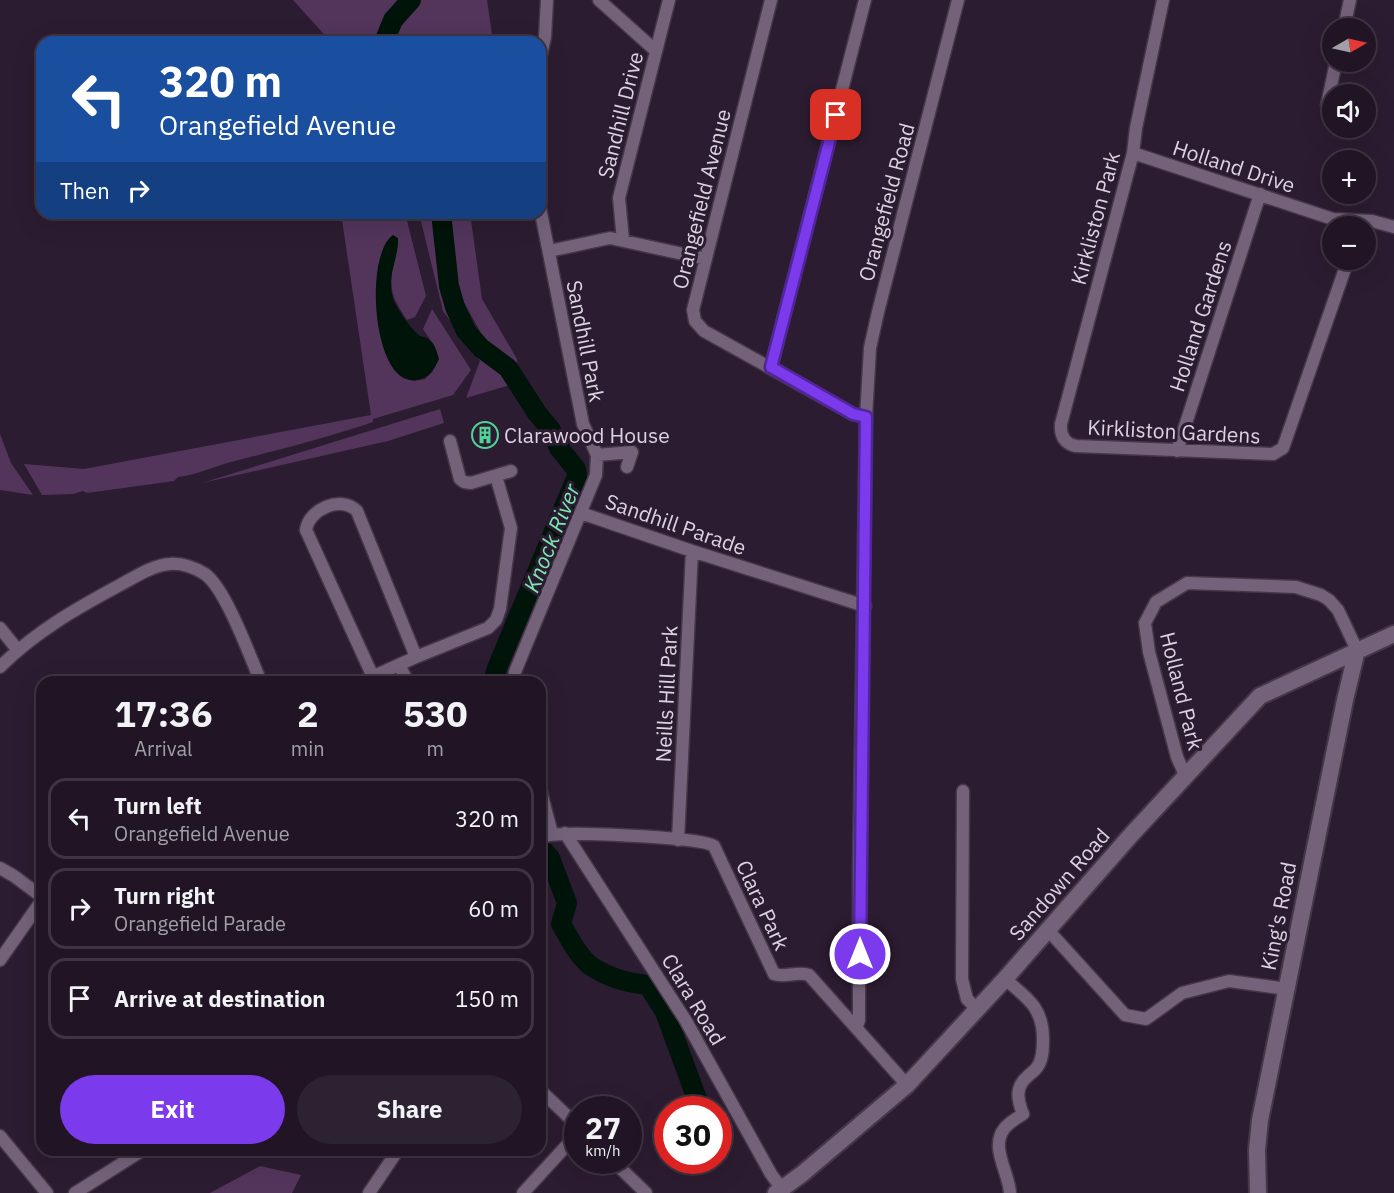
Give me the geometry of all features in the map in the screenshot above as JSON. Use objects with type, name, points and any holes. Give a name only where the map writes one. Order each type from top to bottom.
[{"type":"street","points":[[545,36],[547,0]]},
{"type":"street","points":[[599,0],[656,51]]},
{"type":"street","name":"Sandhill Drive","points":[[623,240],[619,198],[669,0]]},
{"type":"street","name":"Orangefield Avenue","points":[[771,0],[693,310],[695,321],[704,331],[853,414],[866,417]]},
{"type":"street","points":[[771,367],[865,0]]},
{"type":"street","name":"Orangefield Road","points":[[856,1026],[859,1020],[866,417],[870,348],[958,0]]},
{"type":"street","name":"Kirkliston Park","points":[[1067,443],[1062,437],[1061,424],[1133,153],[1136,128],[1163,0]]},
{"type":"street","points":[[1346,18],[1350,0]]},
{"type":"street","name":"Holland Drive","points":[[1133,153],[1324,216]]},
{"type":"street","name":"Holland Gardens","points":[[1177,450],[1260,194]]},
{"type":"street","name":"Sandhill Park","points":[[542,219],[583,424],[597,455]]},
{"type":"street","name":"Holland Drive","points":[[1376,223],[1394,227]]},
{"type":"street","points":[[549,251],[610,238],[706,259]]},
{"type":"street","name":"Kirkliston Gardens","points":[[1067,443],[1076,446],[1273,454],[1279,452],[1283,448],[1345,270]]},
{"type":"street","points":[[450,441],[460,479],[465,482],[471,483],[511,471]]},
{"type":"street","points":[[581,513],[596,475],[597,455],[632,452],[627,467]]},
{"type":"street","points":[[376,676],[488,628],[496,620],[500,609],[511,528],[496,476]]},
{"type":"street","points":[[365,676],[306,530],[307,522],[313,514],[341,503],[351,505],[357,511],[416,657]]},
{"type":"street","name":"Sandhill Parade","points":[[515,676],[581,513],[865,606]]},
{"type":"street","name":"Neills Hill Park","points":[[678,840],[692,551]]},
{"type":"street","points":[[0,667],[18,649],[74,610],[148,570],[170,564],[189,566],[205,574],[219,588],[258,676]]},
{"type":"street","name":"Holland Park","points":[[1186,777],[1178,757],[1149,652],[1145,623],[1156,602],[1187,583],[1296,587],[1321,595],[1338,609],[1357,650]]},
{"type":"street","points":[[0,628],[18,649]]},
{"type":"street","name":"Sandown Road","points":[[779,1191],[838,1145],[907,1085],[1260,696],[1394,634]]},
{"type":"street","name":"King's Road","points":[[1258,1193],[1257,1150],[1260,1120],[1357,650]]},
{"type":"street","points":[[399,665],[405,676]]},
{"type":"street","points":[[963,791],[962,979],[967,999],[977,1009]]},
{"type":"street","points":[[546,812],[552,835]]},
{"type":"street","name":"Clara Park","points":[[552,835],[678,840],[709,843],[714,846],[774,974],[780,976],[803,973],[809,975],[907,1085]]},
{"type":"street","name":"Clara Road","points":[[552,835],[686,1021],[779,1191]]},
{"type":"street","points":[[0,868],[36,893]]},
{"type":"street","points":[[0,960],[36,907]]},
{"type":"street","points":[[1048,930],[1125,1015],[1146,1019],[1182,993],[1229,981],[1287,989]]},
{"type":"street","points":[[1005,979],[1033,1003],[1041,1016],[1043,1033],[1043,1054],[1039,1065],[1022,1083],[1018,1092],[1023,1114],[1003,1129],[998,1145],[1009,1181],[1010,1193]]},
{"type":"street","points":[[546,1096],[564,1113]]},
{"type":"street","points":[[0,1136],[47,1193]]},
{"type":"street","points":[[523,1193],[564,1148]]},
{"type":"street","points":[[75,1193],[134,1156]]},
{"type":"street","points":[[369,1193],[394,1156]]},
{"type":"street","points":[[626,1174],[646,1193]]},
{"type":"shaded area","points":[[293,0],[487,0],[492,36],[326,36]]},
{"type":"shaded area","points":[[342,219],[407,219],[426,296],[415,317],[407,320],[396,301],[392,290],[392,268],[378,265],[414,381],[425,379],[433,371],[435,347],[423,329],[432,309],[471,370],[453,395],[373,419],[373,422],[338,433],[178,477],[174,481],[87,493],[83,491],[73,494],[42,495],[24,464],[84,469],[371,415]]},
{"type":"shaded area","points":[[420,219],[438,219],[443,268],[454,316],[479,351],[517,383],[466,398],[480,361],[443,311]]},
{"type":"shaded area","points":[[445,219],[471,219],[482,299],[517,359],[518,377],[488,346],[460,295]]},
{"type":"shaded area","points":[[393,235],[398,238],[391,282],[394,302],[413,329],[432,343],[439,359],[431,373],[417,380],[402,377],[390,364],[382,344],[377,319],[378,268],[384,248]]},
{"type":"shaded area","points":[[440,409],[444,423],[388,441],[202,483]]},
{"type":"shaded area","points":[[0,434],[11,463],[33,495],[0,490]]},
{"type":"shaded area","points":[[260,1166],[301,1175],[292,1193],[210,1193]]},
{"type":"waterway","name":"Knock River","points":[[386,36],[393,20],[411,0]]},
{"type":"waterway","name":"Knock River","points":[[442,219],[449,286],[455,307],[466,331],[481,348],[508,368],[537,413],[551,430],[559,448],[576,469],[577,476],[495,676]]},
{"type":"waterway","name":"Knock River","points":[[546,853],[550,858],[567,903],[561,924],[574,946],[586,962],[597,970],[618,979],[648,985],[665,1012],[696,1096]]},
{"type":"place","name":"Clarawood House","points":[[485,435]]},
{"type":"route","points":[[836,115],[771,367],[853,414],[866,417],[860,954]]}]
